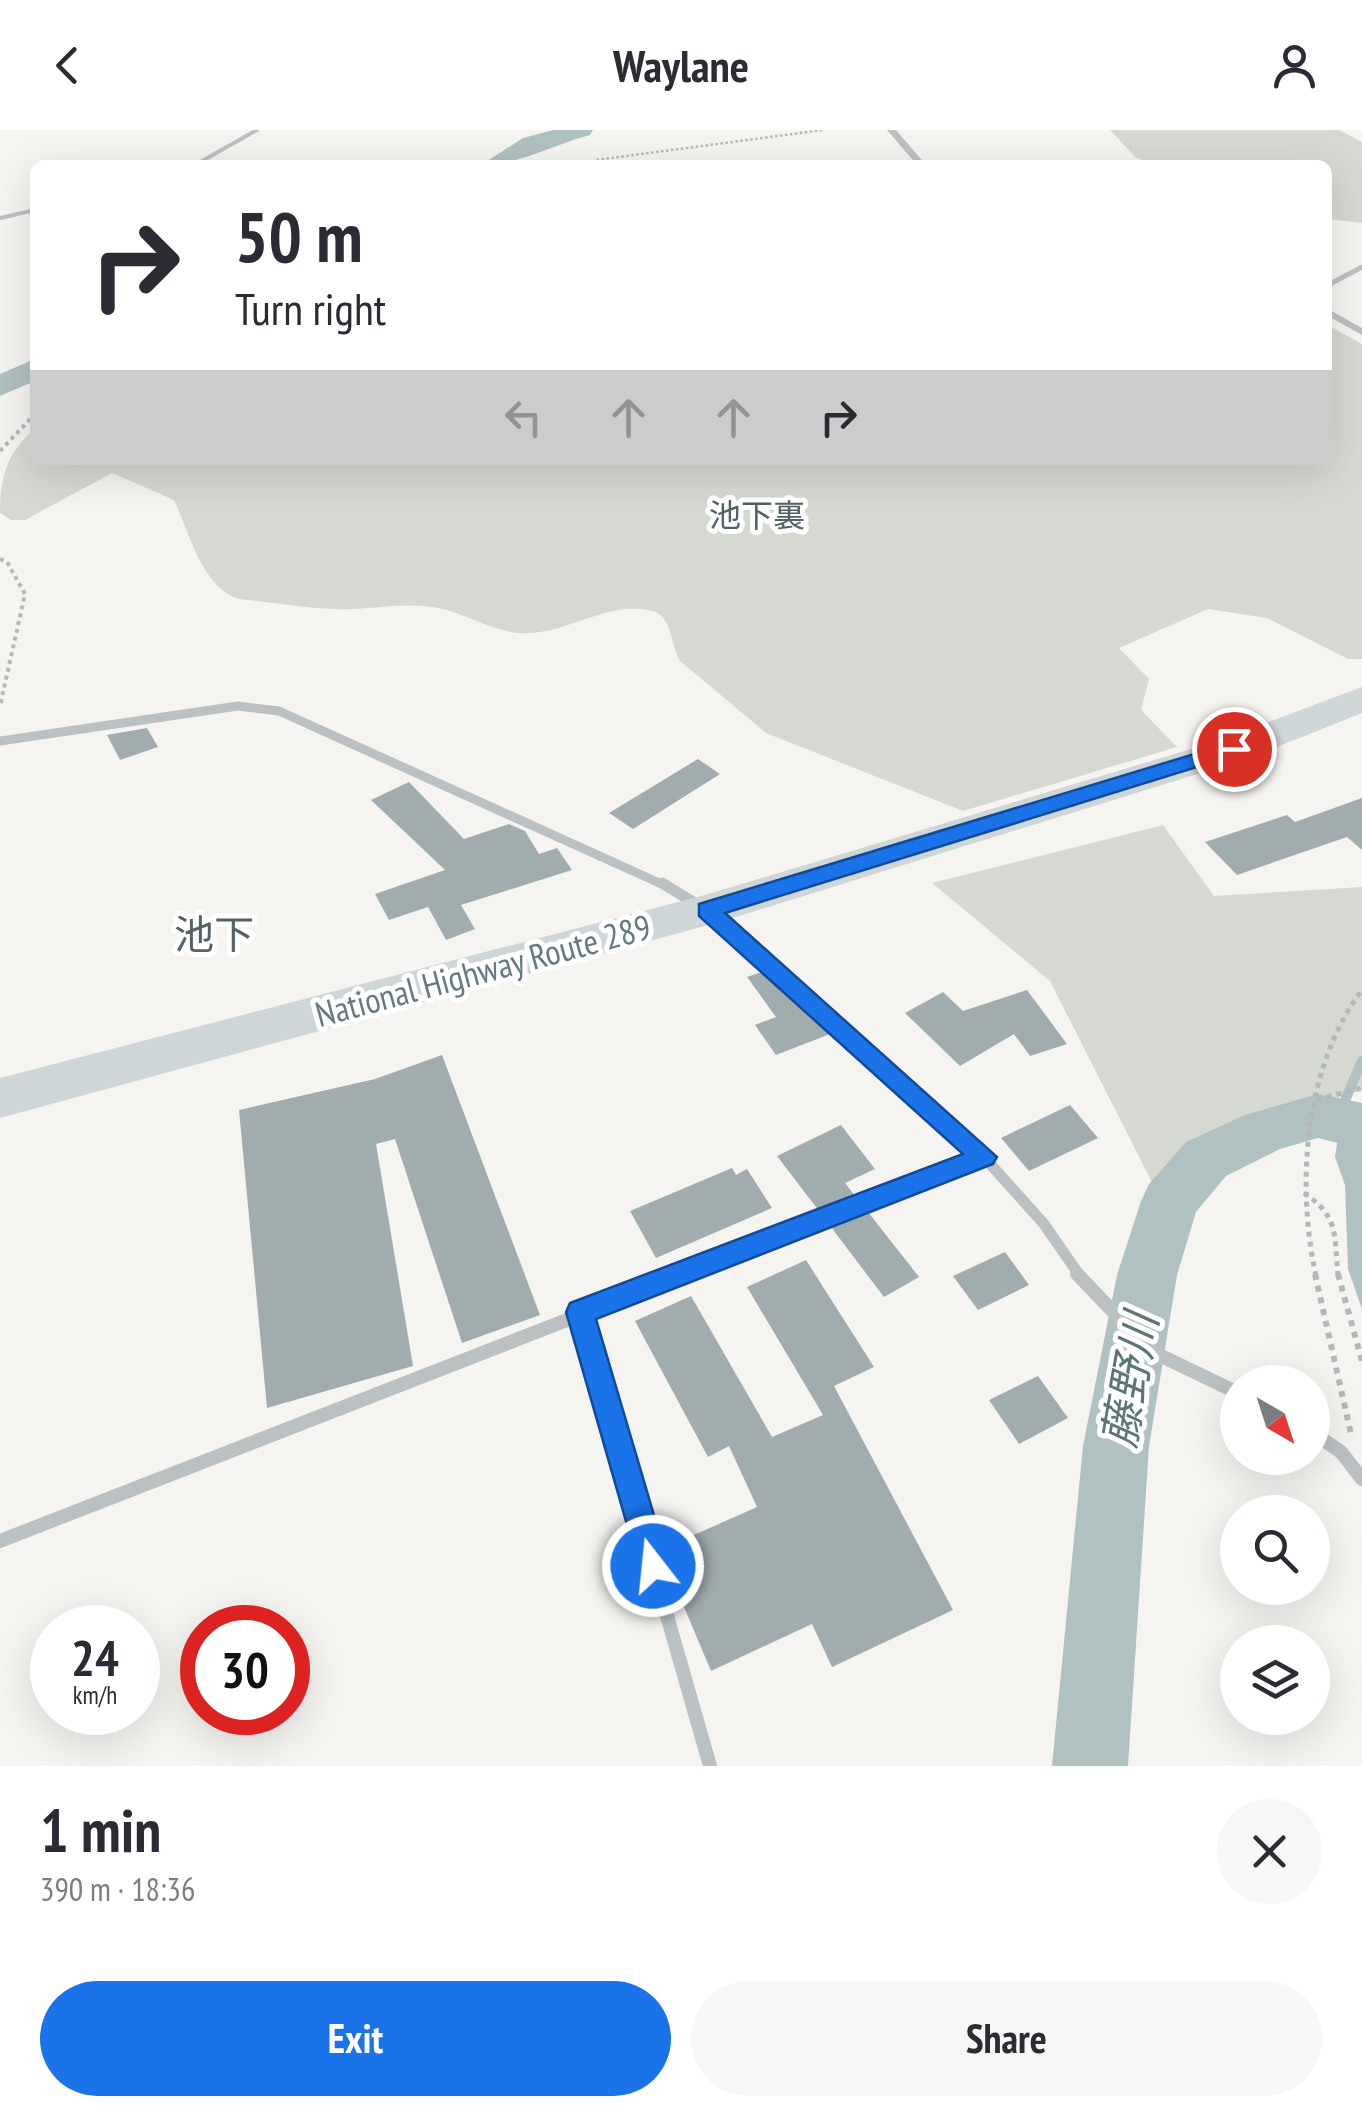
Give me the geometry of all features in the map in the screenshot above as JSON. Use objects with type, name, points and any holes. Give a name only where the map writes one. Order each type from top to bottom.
[{"type":"highway","name":"National Highway Route 289","points":[[0,1098],[707,910],[1234,749],[1362,700]]},
{"type":"street","points":[[891,130],[918,160]]},
{"type":"street","points":[[1332,283],[1362,267]]},
{"type":"street","points":[[1332,314],[1362,332]]},
{"type":"street","points":[[0,741],[238,706],[279,712],[660,882],[707,910],[984,1157],[1044,1224],[1074,1270],[1151,1351],[1220,1384]]},
{"type":"street","points":[[0,1541],[984,1157]]},
{"type":"street","points":[[580,1312],[710,1766]]},
{"type":"street","points":[[1330,1444],[1362,1479]]},
{"type":"lane","points":[[204,160],[257,130]]},
{"type":"lane","points":[[0,218],[30,211]]},
{"type":"path","points":[[596,160],[823,130]]},
{"type":"path","points":[[0,451],[30,419]]},
{"type":"path","points":[[0,559],[7,562],[25,594],[0,706]]},
{"type":"path","points":[[1356,1448],[1331,1352],[1304,1193],[1315,1100],[1333,1040],[1346,1010],[1362,990]]},
{"type":"path","points":[[1315,1100],[1342,1090],[1362,1088]]},
{"type":"path","points":[[1304,1193],[1333,1220],[1340,1286],[1362,1361]]},
{"type":"shaded area","points":[[1110,130],[1339,130],[1362,142],[1362,223],[1332,219],[1332,160],[1136,158]]},
{"type":"shaded area","points":[[1332,327],[1362,344],[1362,659],[1348,659],[1267,618],[1208,609],[1119,648],[1149,679],[1141,710],[1177,747],[963,811],[766,733],[680,661],[664,619],[652,611],[619,610],[552,630],[518,633],[425,606],[331,609],[239,599],[226,593],[206,571],[174,500],[112,473],[25,520],[11,520],[0,513],[7,466],[30,434],[30,465],[1332,465]]},
{"type":"shaded area","points":[[1163,825],[1214,896],[1362,887],[1362,1090],[1262,1122],[1163,1204],[1050,981],[932,883]]},
{"type":"shaded area","points":[[1362,1113],[1362,1309],[1348,1269],[1345,1185],[1335,1157],[1340,1125]]},
{"type":"building","points":[[147,728],[158,747],[120,760],[107,735]]},
{"type":"building","points":[[698,759],[720,774],[633,829],[609,813]]},
{"type":"building","points":[[409,782],[464,839],[509,824],[525,831],[539,854],[557,848],[572,870],[461,905],[475,929],[446,940],[428,907],[389,920],[375,894],[445,870],[371,800]]},
{"type":"building","points":[[1362,798],[1362,850],[1347,837],[1237,875],[1205,842],[1287,815],[1295,822]]},
{"type":"building","points":[[762,972],[830,1034],[776,1055],[755,1025],[776,1017],[747,977]]},
{"type":"building","points":[[1027,990],[1067,1044],[1030,1056],[1014,1034],[960,1066],[905,1013],[943,992],[963,1011]]},
{"type":"building","points":[[442,1055],[540,1315],[462,1343],[395,1139],[376,1144],[413,1366],[267,1408],[239,1110],[375,1079]]},
{"type":"building","points":[[1070,1105],[1098,1138],[1029,1171],[1001,1138]]},
{"type":"building","points":[[841,1125],[875,1169],[845,1183],[856,1197],[819,1211],[777,1156]]},
{"type":"building","points":[[732,1168],[736,1175],[747,1169],[772,1208],[656,1258],[630,1211]]},
{"type":"building","points":[[868,1212],[919,1277],[884,1297],[831,1227]]},
{"type":"building","points":[[1005,1252],[1029,1285],[978,1310],[953,1276]]},
{"type":"building","points":[[806,1260],[874,1367],[834,1386],[953,1610],[832,1667],[812,1624],[711,1671],[660,1550],[757,1507],[729,1446],[708,1457],[635,1321],[691,1296],[772,1437],[823,1415],[747,1287]]},
{"type":"building","points":[[1038,1376],[1068,1418],[1019,1444],[989,1400]]},
{"type":"waterway","points":[[503,160],[532,143],[581,130]]},
{"type":"waterway","points":[[0,386],[30,371]]},
{"type":"waterway","points":[[1318,1116],[1340,1112],[1362,1061]]},
{"type":"waterway","name":"藤野川","points":[[1090,1766],[1116,1446],[1147,1275],[1170,1201],[1206,1159],[1265,1131],[1318,1116],[1362,1126]]},
{"type":"district","name":"池下裏","points":[[757,515]]},
{"type":"district","name":"池下","points":[[214,934]]},
{"type":"route","points":[[653,1566],[580,1312],[984,1157],[707,910],[1234,749]]}]
